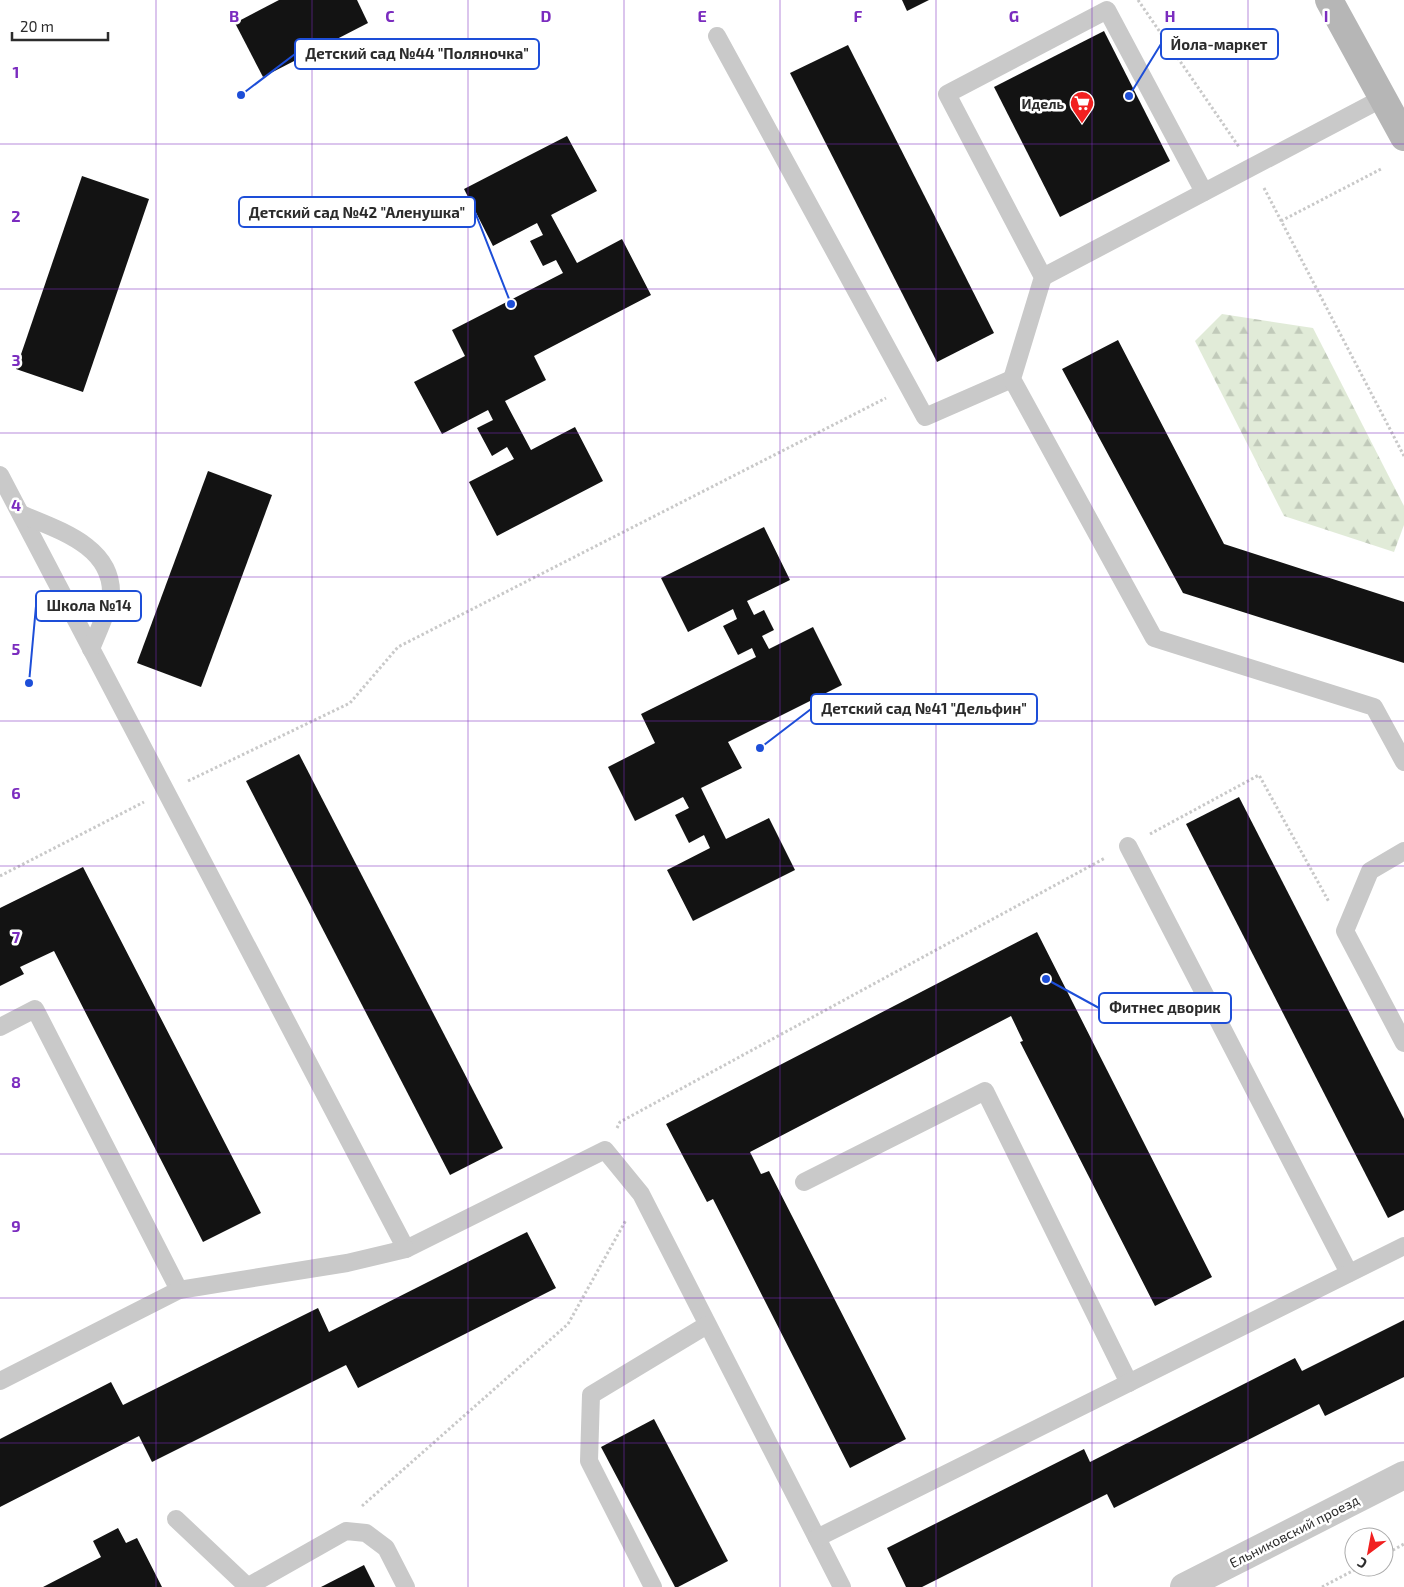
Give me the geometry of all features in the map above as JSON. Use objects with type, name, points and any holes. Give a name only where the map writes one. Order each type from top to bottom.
[{"type":"main road","points":[[1328,0],[1404,137]]},
{"type":"street","name":"Ельниковский проезд","points":[[1184,1587],[1404,1475]]},
{"type":"lane","points":[[1204,192],[1108,10],[947,94],[1043,277],[1012,379],[1154,638],[1374,707],[1404,762]]},
{"type":"lane","points":[[717,36],[925,417],[1012,379]]},
{"type":"lane","points":[[1043,277],[1382,98]]},
{"type":"lane","points":[[0,475],[406,1249]]},
{"type":"lane","points":[[21,514],[80,540],[106,566],[111,596],[91,649]]},
{"type":"lane","points":[[1128,846],[1349,1273]]},
{"type":"lane","points":[[1404,851],[1370,871],[1345,931],[1404,1043]]},
{"type":"lane","points":[[0,1027],[34,1009],[179,1290]]},
{"type":"lane","points":[[804,1182],[985,1091],[1129,1383]]},
{"type":"lane","points":[[0,1381],[179,1290],[347,1263],[406,1249],[605,1150],[641,1194],[842,1587]]},
{"type":"lane","points":[[817,1538],[1404,1246]]},
{"type":"lane","points":[[653,1587],[590,1461],[591,1395],[708,1325]]},
{"type":"lane","points":[[176,1519],[248,1587],[346,1531],[366,1533],[386,1548],[406,1587]]},
{"type":"path","points":[[1138,0],[1253,167],[1404,456]]},
{"type":"path","points":[[1281,222],[1383,168]]},
{"type":"path","points":[[0,876],[166,791],[350,703],[398,646],[908,386]]},
{"type":"path","points":[[605,1150],[620,1122],[1259,775],[1345,931]]},
{"type":"path","points":[[346,1531],[354,1513],[568,1324],[641,1194]]},
{"type":"path","points":[[1322,1587],[1344,1575]]},
{"type":"green space","points":[[1222,314],[1313,328],[1404,506],[1404,525],[1394,552],[1284,516],[1195,341]]},
{"type":"building","points":[[279,0],[357,0],[368,23],[263,77],[235,23]]},
{"type":"building","points":[[902,0],[929,0],[907,11]]},
{"type":"building","name":"Идель","points":[[1104,31],[1170,161],[1060,217],[994,87]]},
{"type":"building","points":[[848,45],[994,333],[937,362],[790,73]]},
{"type":"building","points":[[567,136],[597,191],[551,215],[577,263],[622,239],[651,295],[534,356],[546,380],[505,401],[531,450],[575,427],[603,481],[497,536],[469,482],[514,459],[507,447],[492,456],[477,428],[493,420],[488,410],[442,434],[414,382],[465,356],[452,330],[563,273],[556,260],[543,266],[530,241],[543,235],[537,223],[493,246],[464,189]]},
{"type":"building","points":[[82,176],[149,199],[83,392],[16,369]]},
{"type":"building","points":[[1118,340],[1224,544],[1404,602],[1404,663],[1183,593],[1062,369]]},
{"type":"building","points":[[208,471],[272,495],[201,687],[137,663]]},
{"type":"building","points":[[764,527],[790,580],[747,601],[754,615],[764,610],[774,630],[762,636],[769,649],[813,627],[842,685],[728,742],[742,768],[701,788],[726,839],[769,818],[795,870],[693,921],[667,870],[710,848],[704,835],[689,843],[675,815],[689,808],[683,797],[635,821],[608,767],[655,743],[641,714],[756,657],[752,648],[738,655],[723,626],[737,619],[733,609],[688,632],[661,578]]},
{"type":"building","points":[[299,754],[503,1148],[450,1175],[246,781]]},
{"type":"building","points":[[1239,797],[1404,1119],[1404,1210],[1388,1218],[1186,824]]},
{"type":"building","points":[[83,867],[261,1213],[203,1242],[54,951],[20,967],[24,974],[0,986],[0,908]]},
{"type":"building","points":[[1037,932],[1212,1277],[1155,1306],[1020,1042],[1023,1041],[1011,1016],[750,1152],[761,1174],[769,1171],[906,1439],[850,1468],[713,1199],[707,1202],[666,1124]]},
{"type":"building","points":[[527,1232],[556,1288],[358,1388],[346,1365],[152,1462],[139,1436],[0,1507],[0,1439],[111,1382],[123,1405],[318,1308],[329,1332]]},
{"type":"building","points":[[1404,1320],[1404,1377],[1325,1416],[1319,1404],[1114,1508],[1107,1494],[922,1587],[906,1587],[887,1548],[1084,1449],[1090,1462],[1295,1358],[1302,1371]]},
{"type":"building","points":[[654,1419],[728,1561],[678,1587],[675,1587],[601,1447]]},
{"type":"building","points":[[118,1528],[126,1543],[137,1538],[162,1587],[43,1587],[101,1557],[93,1541]]},
{"type":"building","points":[[364,1565],[375,1587],[321,1587]]},
{"type":"place","name":"Детский сад №44 \"Поляночка\"","points":[[241,95]]},
{"type":"place","name":"Йола-маркет","points":[[1129,96]]},
{"type":"place","name":"Идель","points":[[1082,124]]},
{"type":"place","name":"Детский сад №42 \"Аленушка\"","points":[[511,304]]},
{"type":"place","name":"Школа №14","points":[[29,683]]},
{"type":"place","name":"Детский сад №41 \"Дельфин\"","points":[[760,748]]},
{"type":"place","name":"Фитнес дворик","points":[[1046,979]]}]
